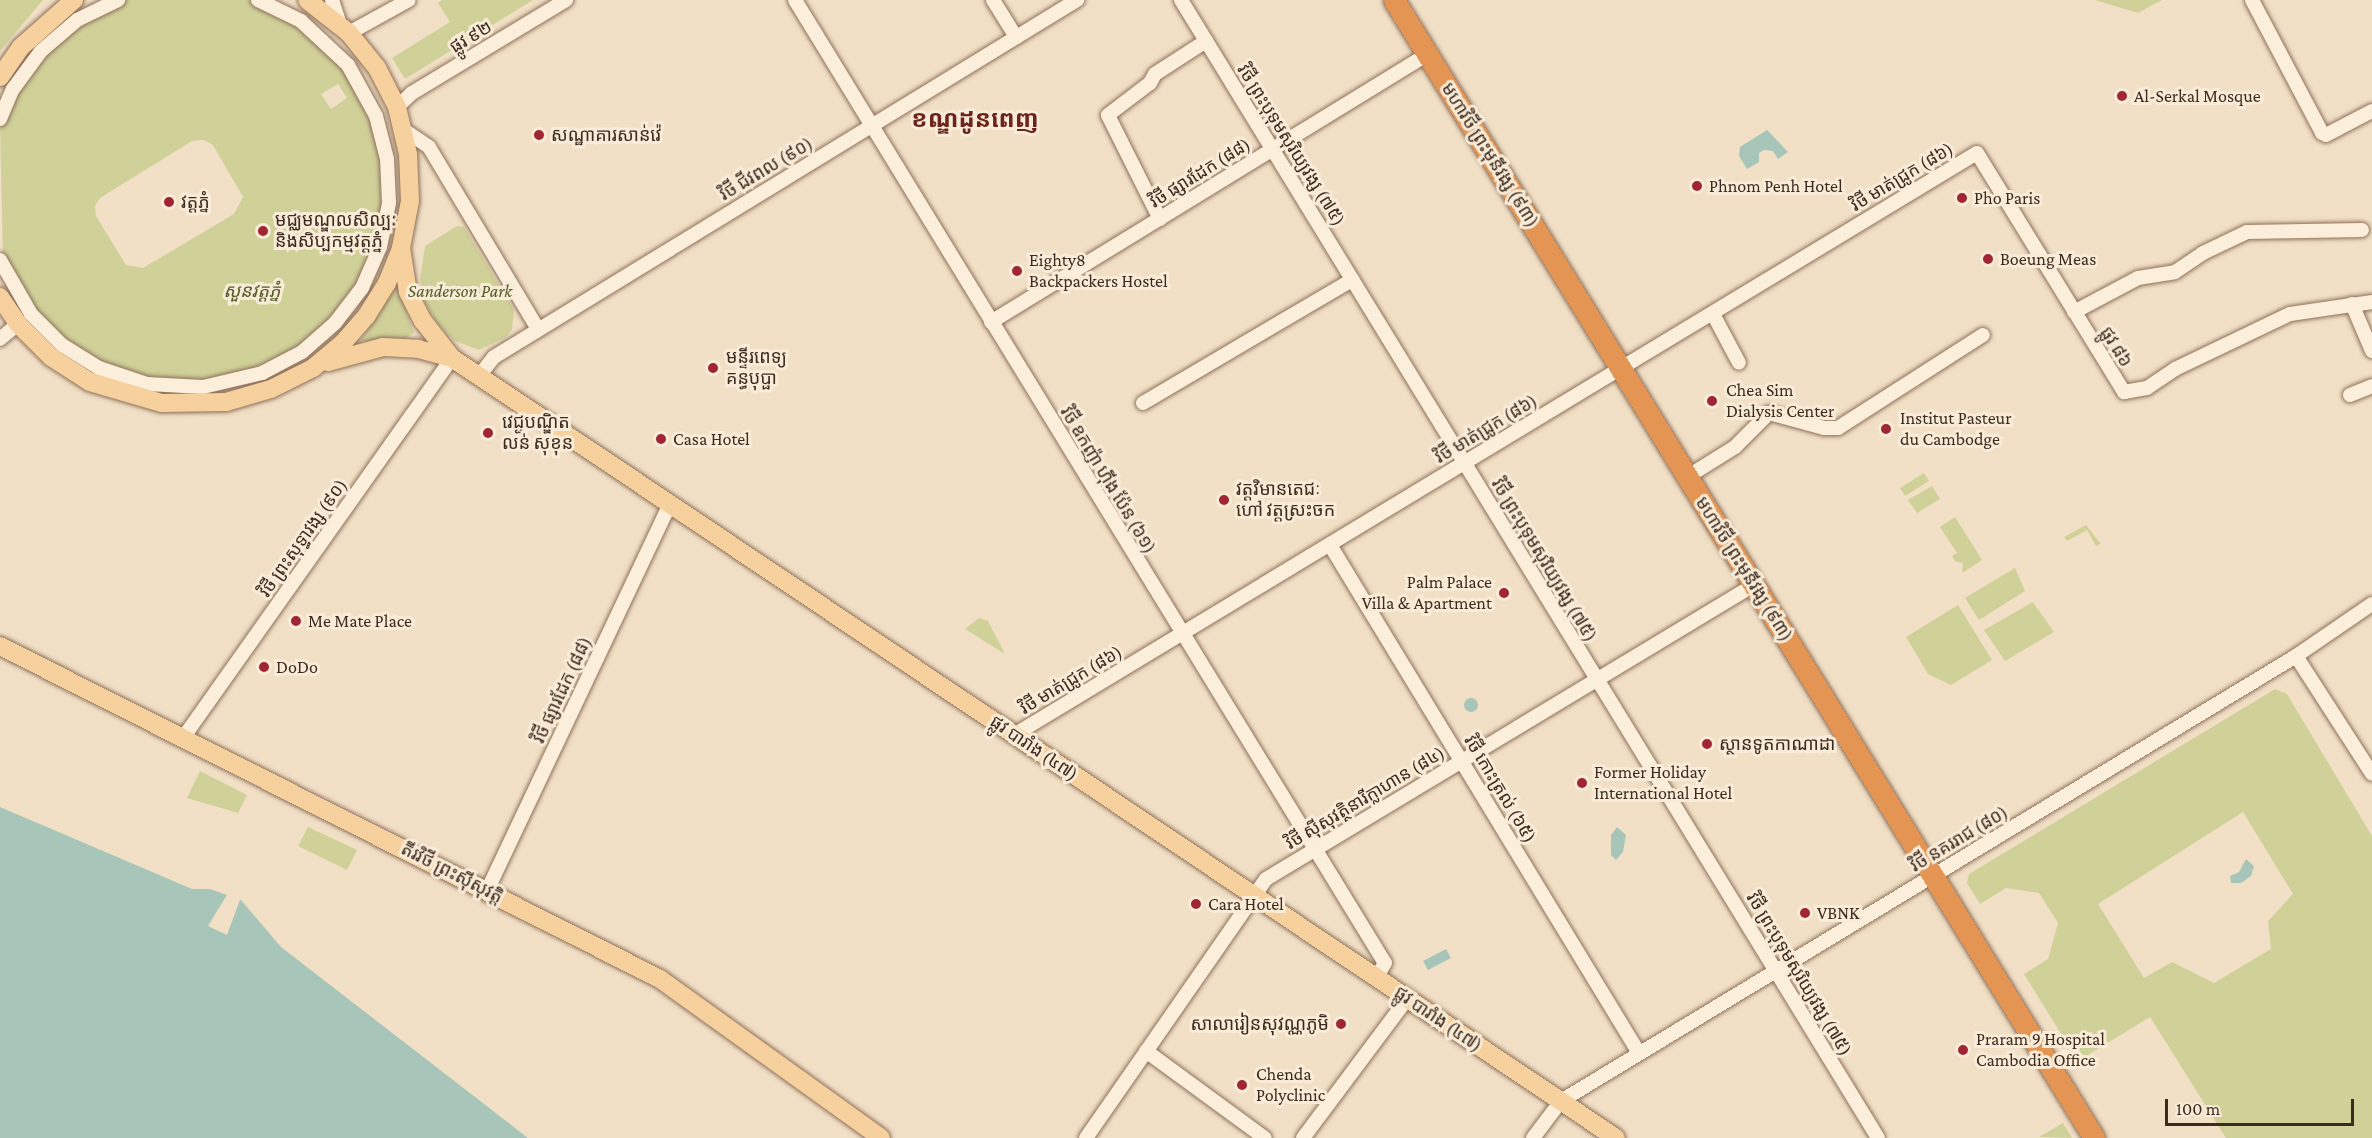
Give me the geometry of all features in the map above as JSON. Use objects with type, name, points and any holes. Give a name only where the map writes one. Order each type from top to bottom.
[{"type":"highway","name":"មហាវិថី ព្រះមុនីវង្ស (៩៣)","points":[[1394,0],[2094,1138]]},
{"type":"main road","points":[[0,77],[53,8],[74,0]]},
{"type":"main road","points":[[0,297],[18,324],[51,357],[90,382],[162,404],[226,402],[271,389],[313,368],[342,344],[368,315],[387,283],[401,248],[410,177],[404,130],[397,107],[376,68],[344,28],[307,0]]},
{"type":"main road","name":"ផ្លូវ បារាំង (៤៧)","points":[[401,248],[408,292],[423,321],[452,358],[1616,1138]]},
{"type":"main road","name":"ផ្លូវ បារាំង (៤៧)","points":[[313,368],[350,353],[383,347],[417,349],[452,358]]},
{"type":"main road","name":"តីរវិថី ព្រះស៊ីសុវត្តិ","points":[[0,646],[660,979],[881,1138]]},
{"type":"street","points":[[0,119],[13,89],[41,51],[77,20],[118,0]]},
{"type":"street","points":[[0,260],[31,314],[62,345],[99,368],[147,384],[203,387],[262,374],[302,352],[335,323],[362,288],[380,247],[389,203],[387,159],[376,116],[348,65],[301,21],[258,0]]},
{"type":"street","points":[[332,0],[344,28],[409,0]]},
{"type":"street","name":"ផ្លូវ ៩២","points":[[397,107],[412,93],[566,0]]},
{"type":"street","name":"វិថី ឧកញ៉ា ហ៊ីង ប៉ែន (៦១)","points":[[795,0],[1181,635],[1385,963],[1376,978]]},
{"type":"street","points":[[993,0],[1016,38]]},
{"type":"street","name":"វិថី ជីវពល (៩០)","points":[[479,376],[494,357],[538,329],[1077,0]]},
{"type":"street","name":"វិថី ព្រះបុទុមសុរិយ្យវង្ស (៧៥)","points":[[1181,0],[1878,1138]]},
{"type":"street","points":[[2252,0],[2322,133],[2326,135],[2372,111]]},
{"type":"street","points":[[1160,219],[1108,115],[1150,82],[1155,74],[1206,41]]},
{"type":"street","name":"វិថី ផ្សារដែក (៨៨)","points":[[991,322],[1428,54]]},
{"type":"street","points":[[404,130],[429,147],[538,329]]},
{"type":"street","name":"វិថី មាត់ជ្រូក (៨៦)","points":[[1014,735],[1977,153]]},
{"type":"street","name":"ផ្លូវ ៨៦","points":[[1977,153],[2124,392],[2132,393],[2290,314],[2372,302]]},
{"type":"street","points":[[2074,312],[2138,278],[2175,272],[2203,253],[2247,232],[2362,230]]},
{"type":"street","points":[[1143,403],[1352,280]]},
{"type":"street","points":[[2352,304],[2372,351]]},
{"type":"street","points":[[1713,314],[1739,363]]},
{"type":"street","points":[[0,339],[18,324]]},
{"type":"street","points":[[1687,477],[1735,447],[1769,413],[1832,430],[1983,335]]},
{"type":"street","name":"វិថី ព្រះសុទ្ធាវង្ស (៩០)","points":[[183,738],[452,358]]},
{"type":"street","points":[[2350,395],[2372,386]]},
{"type":"street","name":"វិថី ផ្សារដែក (៨៨)","points":[[487,891],[670,504]]},
{"type":"street","name":"វិថី កោះត្រល់ (៦៥)","points":[[1330,545],[1639,1053]]},
{"type":"street","name":"វិថី ស៊ីសុវត្ថិនារីក្លាហាន (៨៤)","points":[[1086,1138],[1266,879],[1754,585]]},
{"type":"street","name":"វិថី នគររាជ (៨០)","points":[[1561,1101],[2296,656],[2372,604]]},
{"type":"street","points":[[2296,656],[2372,774]]},
{"type":"street","points":[[1303,1138],[1407,999]]},
{"type":"street","points":[[1146,1051],[1265,1138]]},
{"type":"street","points":[[1533,1138],[1561,1101]]},
{"type":"green space","points":[[0,0],[43,0],[0,51]]},
{"type":"green space","name":"សួនវត្ដភ្នំ","points":[[127,0],[251,0],[270,7],[327,45],[374,117],[386,203],[378,246],[360,286],[300,351],[261,371],[203,385],[123,375],[64,343],[33,313],[3,262],[0,125],[15,90],[43,53],[79,22]],"holes":[[[338,84],[347,98],[331,109],[321,94]],[[204,140],[213,145],[243,197],[234,214],[143,268],[126,265],[96,216],[95,206],[100,198],[192,141]]]},
{"type":"green space","points":[[442,0],[533,0],[405,79],[392,58],[450,22],[438,3]]},
{"type":"green space","points":[[2095,0],[2162,0],[2138,13]]},
{"type":"green space","name":"Sanderson Park","points":[[457,226],[464,227],[514,310],[512,330],[506,337],[479,350],[455,341],[438,324],[424,301],[420,279],[425,246]]},
{"type":"green space","points":[[396,283],[414,333],[405,339],[361,341]]},
{"type":"green space","points":[[1924,473],[1929,481],[1905,496],[1900,488]]},
{"type":"green space","points":[[1932,486],[1940,499],[1917,513],[1908,500]]},
{"type":"green space","points":[[1955,517],[1982,560],[1962,573],[1963,563],[1955,561],[1952,556],[1957,553],[1940,527]]},
{"type":"green space","points":[[2086,525],[2101,544],[2096,546],[2087,530],[2067,541],[2064,537]]},
{"type":"green space","points":[[2015,568],[2025,591],[1979,620],[1965,598]]},
{"type":"green space","points":[[2033,602],[2054,632],[2005,661],[1984,630]]},
{"type":"green space","points":[[1958,605],[1992,660],[1951,685],[1928,674],[1906,637]]},
{"type":"green space","points":[[979,618],[988,621],[1005,654],[965,629]]},
{"type":"green space","points":[[2275,689],[2287,694],[2372,836],[2372,1138],[2226,1138],[2150,1017],[2078,1061],[2024,974],[2048,959],[2058,923],[2039,893],[2006,888],[1980,904],[1967,883],[1969,874]],"holes":[[[2243,812],[2293,894],[2268,921],[2271,949],[2214,983],[2172,962],[2144,978],[2098,904]]]},
{"type":"green space","points":[[200,771],[247,795],[238,813],[187,798]]},
{"type":"green space","points":[[308,827],[357,850],[347,870],[298,846]]},
{"type":"green space","points":[[2063,1123],[2072,1138],[2039,1137]]},
{"type":"shaded area","points":[[1767,130],[1788,152],[1778,159],[1773,151],[1764,150],[1759,153],[1759,162],[1747,169],[1739,156],[1740,147]]},
{"type":"shaded area","points":[[1471,698],[1476,700],[1478,705],[1476,710],[1471,712],[1466,710],[1464,705],[1466,700]]},
{"type":"shaded area","points":[[0,807],[192,889],[210,889],[241,900],[281,947],[528,1138],[0,1138]]},
{"type":"shaded area","points":[[1617,827],[1626,835],[1623,852],[1616,860],[1611,855],[1611,835]]},
{"type":"shaded area","points":[[2246,859],[2254,866],[2251,876],[2241,883],[2231,883],[2230,876],[2239,872]]},
{"type":"shaded area","points":[[1446,949],[1451,958],[1428,970],[1423,961]]},
{"type":"pier","points":[[228,893],[241,897],[227,935],[208,926]]},
{"type":"place","name":"Al-Serkal Mosque","points":[[2122,96]]},
{"type":"place","name":"សណ្ឋាគារសាន់វ៉េ","points":[[539,135]]},
{"type":"place","name":"Phnom Penh Hotel","points":[[1697,186]]},
{"type":"place","name":"Pho Paris","points":[[1962,198]]},
{"type":"place","name":"វត្ដភ្នំ","points":[[169,202]]},
{"type":"place","name":"មជ្ឈមណ្ឌលសិល្បៈ និងសិប្បកម្មវត្តភ្នំ","points":[[263,231]]},
{"type":"place","name":"Boeung Meas","points":[[1988,259]]},
{"type":"place","name":"Eighty8 Backpackers Hostel","points":[[1017,271]]},
{"type":"place","name":"មន្ទីរពេទ្យ គន្ធបុប្ផា","points":[[713,368]]},
{"type":"place","name":"Chea Sim Dialysis Center","points":[[1712,401]]},
{"type":"place","name":"Institut Pasteur du Cambodge","points":[[1886,429]]},
{"type":"place","name":"វេជ្ជបណ្ឌិត លន់ សុខុន","points":[[488,433]]},
{"type":"place","name":"Casa Hotel","points":[[661,439]]},
{"type":"place","name":"វត្តវិមានតេជៈ ហៅ វត្តស្រះចក","points":[[1224,500]]},
{"type":"place","name":"Palm Palace Villa & Apartment","points":[[1504,593]]},
{"type":"place","name":"Me Mate Place","points":[[296,621]]},
{"type":"place","name":"DoDo","points":[[264,667]]},
{"type":"place","name":"ស្ថានទូតកាណាដា","points":[[1707,744]]},
{"type":"place","name":"Former Holiday International Hotel","points":[[1582,783]]},
{"type":"place","name":"Cara Hotel","points":[[1196,904]]},
{"type":"place","name":"VBNK","points":[[1805,913]]},
{"type":"place","name":"សាលារៀនសុវណ្ណភូមិ","points":[[1341,1024]]},
{"type":"place","name":"Praram 9 Hospital Cambodia Office","points":[[1963,1050]]},
{"type":"place","name":"Chenda Polyclinic","points":[[1242,1085]]},
{"type":"district","name":"ខណ្ឌដូនពេញ","points":[[975,119]]}]
